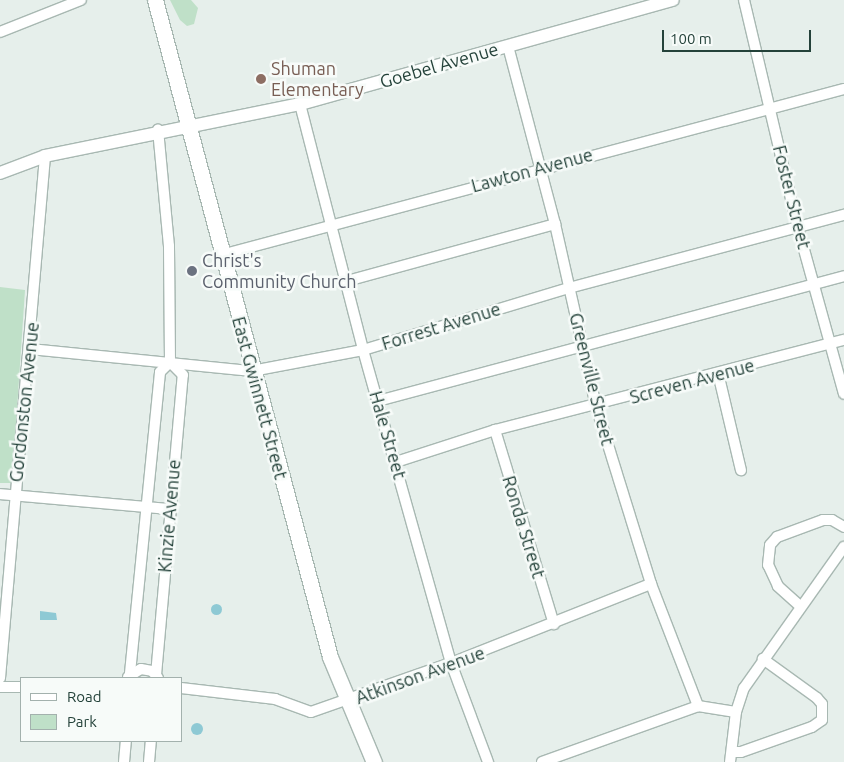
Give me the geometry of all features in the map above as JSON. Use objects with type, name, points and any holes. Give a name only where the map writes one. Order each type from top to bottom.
[{"type":"main road","name":"East Gwinnett Street","points":[[155,0],[221,255],[330,657],[374,762]]},
{"type":"street","points":[[0,32],[81,0]]},
{"type":"street","name":"Goebel Avenue","points":[[0,173],[45,156],[158,130],[300,104],[673,0]]},
{"type":"street","name":"Foster Street","points":[[744,0],[798,228],[844,394]]},
{"type":"street","name":"Greenville Street","points":[[508,46],[555,224],[596,406],[651,584],[698,706]]},
{"type":"street","name":"Lawton Avenue","points":[[221,255],[540,168],[844,89]]},
{"type":"street","name":"Hale Street","points":[[300,104],[363,350],[451,663],[488,762]]},
{"type":"street","name":"Kinzie Avenue","points":[[157,677],[169,508],[183,375],[170,362],[169,246],[158,130]]},
{"type":"street","name":"Gordonston Avenue","points":[[0,678],[14,496],[30,349],[45,156]]},
{"type":"street","name":"Forrest Avenue","points":[[30,349],[252,371],[363,350],[569,288],[844,215]]},
{"type":"street","points":[[346,281],[555,224]]},
{"type":"street","points":[[378,401],[844,276]]},
{"type":"street","name":"Screven Avenue","points":[[396,462],[495,430],[596,406],[844,340]]},
{"type":"street","name":"Kinzie Avenue","points":[[129,676],[160,372],[170,362]]},
{"type":"street","points":[[718,373],[741,470]]},
{"type":"street","name":"Ronda Street","points":[[495,430],[554,624]]},
{"type":"street","points":[[0,494],[169,508]]},
{"type":"street","points":[[800,606],[778,586],[768,565],[770,545],[777,537],[823,520],[832,520],[844,527]]},
{"type":"street","points":[[731,757],[736,712],[744,688],[800,606],[844,547]]},
{"type":"street","name":"Atkinson Avenue","points":[[182,688],[275,699],[310,712],[347,701],[451,663],[554,624],[651,584]]},
{"type":"street","points":[[731,757],[812,727],[822,720],[822,704],[817,698],[763,659]]},
{"type":"street","points":[[129,676],[146,669],[157,677]]},
{"type":"street","points":[[0,687],[20,688]]},
{"type":"street","points":[[542,762],[698,706],[736,712]]},
{"type":"street","points":[[124,762],[126,742]]},
{"type":"street","points":[[149,762],[152,742]]},
{"type":"green space","points":[[170,0],[191,0],[198,8],[194,24],[187,26],[180,20]]},
{"type":"green space","points":[[0,287],[25,290],[12,483],[0,483]]},
{"type":"water","points":[[216,603],[222,609],[216,615],[210,609]]},
{"type":"water","points":[[40,611],[56,613],[57,620],[40,620]]},
{"type":"water","points":[[197,723],[203,729],[197,735],[191,729]]},
{"type":"place","name":"Shuman Elementary","points":[[261,79]]},
{"type":"place","name":"Christ's Community Church","points":[[192,271]]}]
